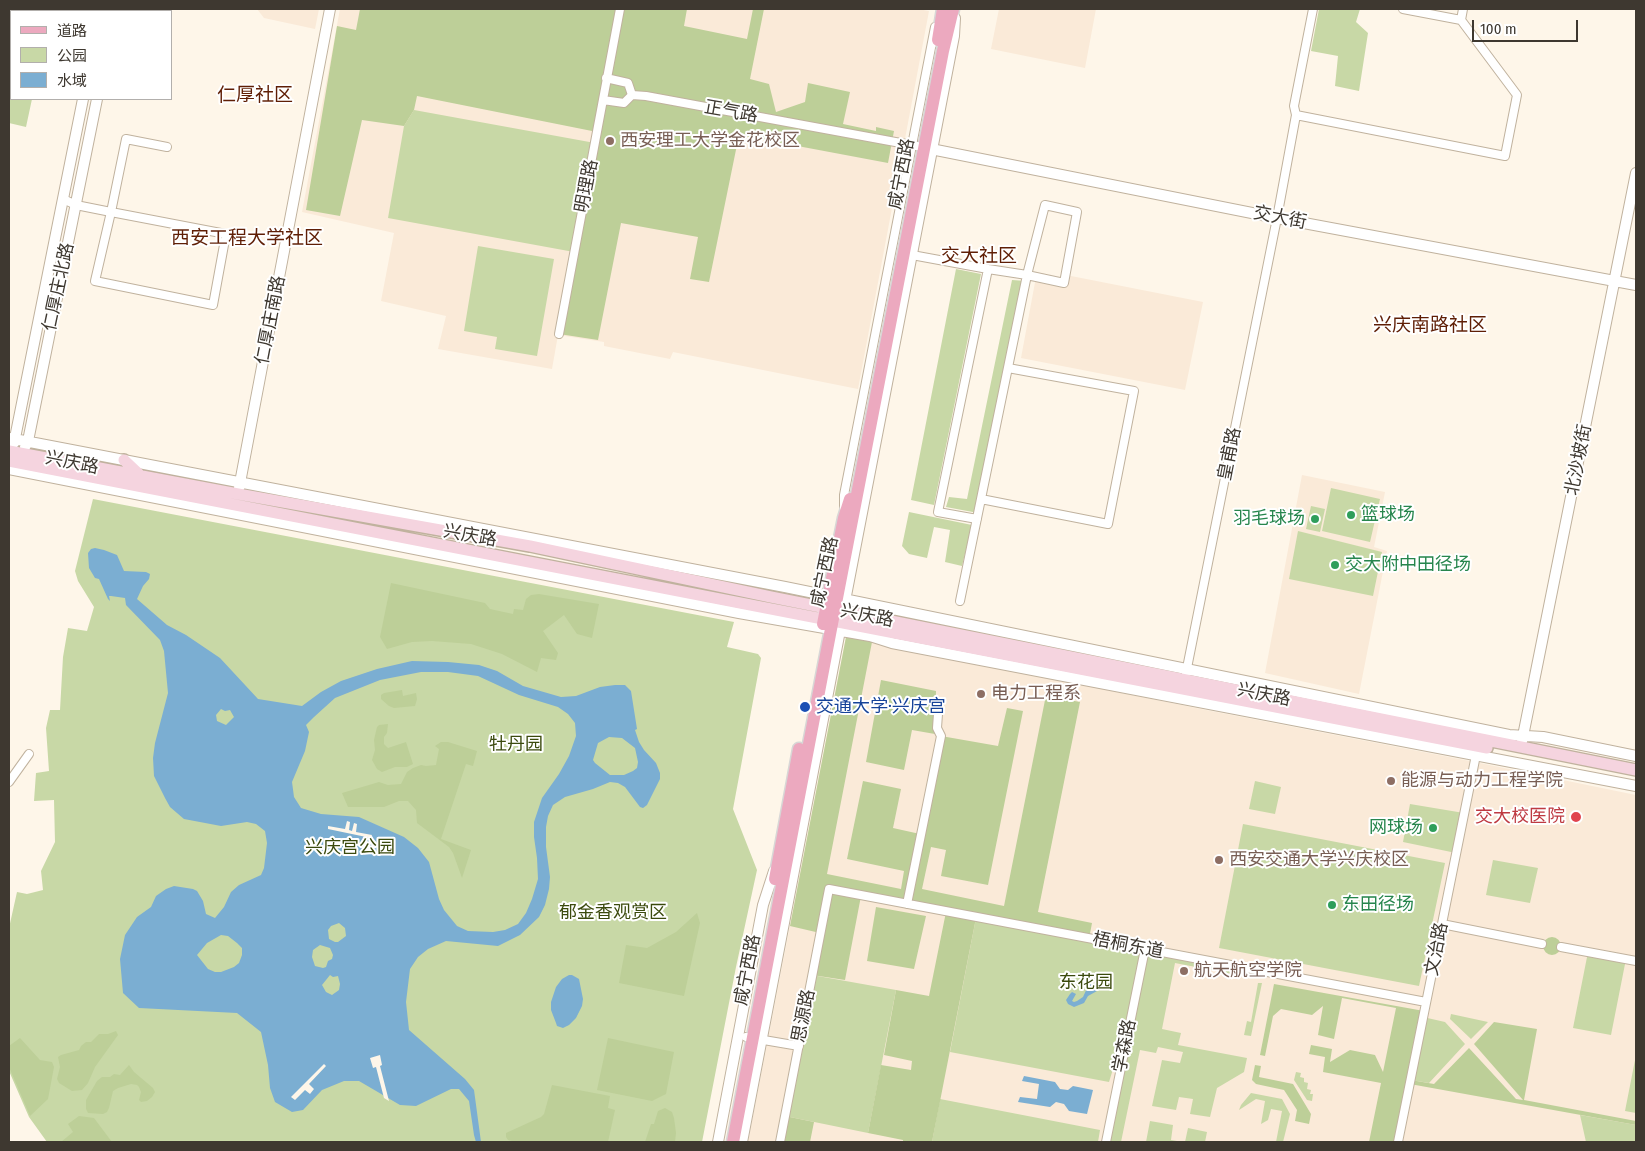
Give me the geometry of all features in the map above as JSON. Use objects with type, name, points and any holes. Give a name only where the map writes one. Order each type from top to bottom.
[{"type":"main road","name":"咸宁西路","points":[[733,1142],[754,1039],[921,147],[942,9]]},
{"type":"main road","name":"咸宁西路","points":[[726,1142],[754,1039],[779,856],[834,614],[844,518],[851,495],[921,147],[943,51],[955,9]]},
{"type":"main road","name":"兴庆路","points":[[12,459],[141,476],[236,504]]},
{"type":"main road","name":"兴庆路","points":[[12,459],[236,504],[530,546],[834,614],[1522,742],[1636,770]]},
{"type":"main road","points":[[124,460],[141,476]]},
{"type":"main road","name":"兴庆路","points":[[1185,679],[1636,777]]},
{"type":"main road","points":[[778,909],[793,876]]},
{"type":"street","name":"仁厚庄南路","points":[[236,504],[330,9]]},
{"type":"street","name":"明理路","points":[[559,334],[620,9]]},
{"type":"street","name":"皇甫路","points":[[1185,679],[1277,218],[1296,115],[1294,106],[1313,9]]},
{"type":"street","points":[[1296,115],[1505,156],[1517,95],[1460,20],[1403,9]]},
{"type":"street","points":[[1460,20],[1463,9]]},
{"type":"street","points":[[603,100],[624,103],[632,95],[628,83],[606,78]]},
{"type":"street","name":"正气路","points":[[632,95],[921,147]]},
{"type":"street","name":"仁厚庄北路","points":[[12,459],[12,438],[83,100]]},
{"type":"street","name":"仁厚庄北路","points":[[12,459],[28,441],[97,100]]},
{"type":"street","points":[[63,199],[76,206],[111,212],[226,234],[213,304],[94,281],[111,212],[126,139],[168,147]]},
{"type":"street","points":[[742,1142],[754,1039],[793,876],[834,614],[912,255],[921,147]]},
{"type":"street","name":"交大街","points":[[921,147],[1277,218],[1636,284]]},
{"type":"street","name":"北沙坡街","points":[[1522,742],[1636,173]]},
{"type":"street","points":[[912,255],[1027,275],[1064,284],[1077,212],[1045,205],[1027,275],[960,601]]},
{"type":"street","points":[[977,519],[938,512],[988,269]]},
{"type":"street","points":[[981,499],[1108,524],[1134,391],[1008,368]]},
{"type":"street","points":[[12,438],[240,482],[834,614],[1185,679]]},
{"type":"street","points":[[236,504],[729,611],[834,614],[870,636],[892,643],[1636,786]]},
{"type":"street","points":[[907,904],[941,736],[937,728],[938,714]]},
{"type":"street","points":[[1522,742],[1543,737],[1636,756]]},
{"type":"street","points":[[9,782],[29,754]]},
{"type":"street","name":"文治路","points":[[1398,1142],[1476,756]]},
{"type":"street","points":[[718,1142],[763,905],[779,856]]},
{"type":"street","name":"梧桐东道","points":[[829,889],[1426,1002]]},
{"type":"street","name":"思源路","points":[[780,1142],[829,889]]},
{"type":"street","points":[[1442,924],[1542,944]]},
{"type":"street","points":[[1561,947],[1636,961]]},
{"type":"street","name":"学森路","points":[[1106,1142],[1145,949]]},
{"type":"street","points":[[754,1039],[799,1046]]},
{"type":"shaded area","points":[[257,9],[319,9],[315,29],[264,18]]},
{"type":"shaded area","name":"西安理工大学金花校区","points":[[340,9],[918,9],[929,11],[858,389],[673,352],[670,359],[604,346],[604,342],[558,335],[552,369],[438,349],[446,316],[381,301],[394,233],[302,212]]},
{"type":"shaded area","points":[[999,9],[1096,9],[1085,68],[991,49]]},
{"type":"shaded area","points":[[1066,275],[1203,302],[1185,390],[1021,358],[1036,277],[1063,283]]},
{"type":"shaded area","points":[[1302,475],[1385,492],[1374,547],[1387,551],[1359,694],[1265,673]]},
{"type":"shaded area","name":"西安交通大学兴庆校区","points":[[846,637],[1636,795],[1636,1142],[748,1142]]},
{"type":"green space","points":[[360,9],[621,9],[597,132],[417,96],[414,110],[404,126],[362,120],[340,216],[306,210],[337,26],[356,30]]},
{"type":"green space","points":[[622,9],[687,9],[684,26],[747,39],[753,9],[764,9],[750,79],[769,84],[776,112],[805,102],[808,83],[850,92],[843,124],[876,131],[876,127],[894,131],[888,163],[739,135],[709,282],[690,279],[698,237],[621,223],[598,340],[559,334]]},
{"type":"green space","points":[[1319,9],[1360,9],[1356,22],[1368,33],[1359,91],[1335,86],[1338,56],[1311,51]]},
{"type":"green space","points":[[10,90],[10,100],[32,100],[26,127],[9,123]]},
{"type":"green space","points":[[414,110],[595,143],[574,252],[388,218],[404,126]]},
{"type":"green space","points":[[478,246],[554,259],[537,356],[495,349],[497,337],[464,331]]},
{"type":"green space","points":[[956,269],[981,274],[934,505],[911,500]]},
{"type":"green space","points":[[1012,280],[1026,281],[978,513],[946,507],[949,497],[967,499]]},
{"type":"green space","name":"篮球场","points":[[1331,488],[1380,499],[1370,542],[1322,531]]},
{"type":"green space","name":"兴庆宫公园","points":[[93,499],[734,622],[727,647],[758,654],[761,658],[733,809],[757,870],[702,1142],[47,1142],[29,1117],[9,1071],[9,928],[17,892],[27,894],[43,890],[41,871],[55,842],[54,800],[34,801],[36,773],[49,771],[46,728],[50,710],[60,710],[63,657],[68,628],[87,631],[94,607],[78,581],[75,571]]},
{"type":"green space","name":"羽毛球场","points":[[1311,506],[1325,509],[1320,532],[1306,529]]},
{"type":"green space","points":[[909,512],[972,525],[962,566],[945,562],[950,530],[934,527],[927,558],[909,554],[902,546]]},
{"type":"green space","name":"交大附中田径场","points":[[1298,531],[1382,552],[1373,596],[1289,579]]},
{"type":"green space","points":[[391,583],[485,603],[490,609],[513,614],[514,609],[523,610],[526,599],[531,595],[539,594],[599,604],[592,638],[577,634],[564,615],[543,631],[558,653],[556,660],[541,658],[537,672],[502,654],[471,644],[432,641],[412,642],[387,649],[380,637]]},
{"type":"green space","points":[[846,637],[872,642],[827,874],[901,889],[904,871],[847,859],[863,781],[901,789],[893,828],[920,834],[941,736],[998,746],[1007,708],[1023,711],[988,885],[941,876],[946,850],[931,847],[922,889],[1004,906],[1047,690],[1065,693],[1064,699],[1080,702],[1038,912],[1092,923],[1089,939],[976,918],[932,1142],[903,1142],[903,1140],[868,1133],[881,1065],[911,1070],[912,1061],[884,1055],[896,990],[929,996],[946,912],[861,896],[845,980],[812,975],[820,933],[790,926]]},
{"type":"green space","points":[[881,680],[936,691],[935,734],[912,730],[904,770],[866,762]]},
{"type":"green space","points":[[402,690],[403,696],[416,693],[415,706],[394,708],[381,699],[381,695],[384,693]]},
{"type":"green space","points":[[388,724],[384,744],[388,748],[406,742],[413,764],[407,767],[395,767],[382,772],[377,769],[372,760],[375,750],[374,740],[377,727]]},
{"type":"green space","points":[[441,742],[448,742],[477,751],[473,766],[466,764],[441,839],[471,850],[462,878],[449,847],[417,823],[416,810],[408,801],[399,801],[384,807],[348,807],[342,793],[379,782],[388,785],[401,784],[407,772],[413,768],[421,765],[436,765],[439,749],[435,746]]},
{"type":"green space","points":[[1255,781],[1281,787],[1275,814],[1249,809]]},
{"type":"green space","name":"网球场","points":[[1410,804],[1464,813],[1456,853],[1403,842]]},
{"type":"green space","name":"东田径场","points":[[1243,824],[1445,863],[1419,986],[1219,948]]},
{"type":"green space","points":[[1493,860],[1538,868],[1530,903],[1486,895]]},
{"type":"green space","points":[[876,907],[926,916],[914,969],[867,961]]},
{"type":"green space","points":[[697,913],[700,923],[684,996],[619,983],[626,945],[647,948],[676,932]]},
{"type":"green space","name":"东花园","points":[[976,918],[1145,949],[1144,953],[1254,974],[1253,978],[1175,963],[1162,1029],[1181,1033],[1178,1045],[1247,1058],[1244,1072],[1217,1088],[1210,1117],[1190,1114],[1193,1099],[1179,1097],[1176,1110],[1152,1106],[1162,1060],[1180,1063],[1183,1052],[1158,1047],[1156,1053],[1140,1050],[1121,1142],[1106,1142],[1120,1068],[1113,1069],[1109,1082],[950,1052]]},
{"type":"green space","points":[[1548,937],[1556,937],[1561,942],[1559,953],[1548,955],[1543,950],[1543,942]]},
{"type":"green space","points":[[1588,952],[1626,959],[1611,1035],[1573,1028]]},
{"type":"green space","points":[[812,975],[896,990],[868,1133],[785,1116]]},
{"type":"green space","points":[[1258,983],[1262,983],[1251,1036],[1244,1035],[1247,1021],[1251,1022]]},
{"type":"green space","points":[[1274,984],[1424,1011],[1411,1080],[1434,1084],[1469,1048],[1516,1099],[1523,1100],[1474,1044],[1494,1022],[1537,1029],[1524,1100],[1636,1121],[1636,1125],[1410,1084],[1398,1142],[1369,1142],[1381,1083],[1323,1072],[1325,1057],[1309,1054],[1311,1045],[1332,1049],[1330,1062],[1350,1050],[1375,1055],[1383,1072],[1396,1008],[1342,998],[1334,1039],[1318,1035],[1323,1006],[1312,1015],[1281,1009],[1273,1016],[1265,1056],[1260,1055]]},
{"type":"green space","points":[[1451,1014],[1488,1022],[1471,1039],[1450,1019]]},
{"type":"green space","points":[[1423,1017],[1445,1022],[1465,1044],[1429,1083],[1411,1080]]},
{"type":"green space","points":[[116,1031],[118,1035],[95,1067],[88,1083],[82,1090],[72,1091],[59,1083],[57,1079],[60,1067],[58,1057],[79,1050],[86,1042],[91,1042],[99,1034],[108,1034]]},
{"type":"green space","points":[[20,1038],[40,1060],[52,1062],[54,1067],[48,1099],[30,1116],[9,1067],[9,1046]]},
{"type":"green space","points":[[608,1038],[674,1052],[666,1094],[652,1101],[597,1090]]},
{"type":"green space","points":[[1636,1055],[1636,1113],[1625,1111]]},
{"type":"green space","points":[[129,1065],[134,1072],[153,1088],[155,1092],[152,1097],[147,1101],[141,1102],[139,1100],[141,1092],[139,1087],[131,1084],[113,1091],[107,1112],[103,1114],[88,1113],[86,1100],[97,1081],[102,1077],[110,1077],[114,1074],[120,1075]]},
{"type":"green space","points":[[1255,1065],[1261,1066],[1259,1077],[1293,1084],[1311,1114],[1309,1124],[1295,1121],[1297,1110],[1284,1090],[1256,1084],[1252,1080]]},
{"type":"green space","points":[[1296,1072],[1301,1073],[1300,1077],[1304,1078],[1304,1082],[1308,1083],[1307,1089],[1311,1090],[1310,1094],[1313,1094],[1312,1101],[1307,1100],[1294,1080]]},
{"type":"green space","points":[[552,1085],[610,1096],[608,1108],[615,1110],[608,1142],[516,1142],[508,1140],[506,1133],[544,1114]]},
{"type":"green space","points":[[1251,1093],[1282,1099],[1290,1114],[1283,1142],[1276,1142],[1282,1111],[1271,1109],[1268,1120],[1261,1124],[1265,1101],[1256,1099],[1239,1110]]},
{"type":"green space","points":[[940,1099],[1100,1130],[1098,1142],[932,1142]]},
{"type":"green space","points":[[665,1108],[672,1112],[674,1118],[675,1142],[645,1142],[658,1111]]},
{"type":"green space","points":[[1580,1115],[1636,1125],[1636,1142],[1586,1142]]},
{"type":"green space","points":[[79,1116],[94,1118],[112,1142],[61,1142],[73,1132],[68,1124]]},
{"type":"green space","points":[[785,1116],[814,1122],[810,1142],[780,1142]]},
{"type":"green space","points":[[1150,1121],[1173,1125],[1171,1140],[1183,1142],[1146,1142]]},
{"type":"green space","points":[[1188,1128],[1207,1132],[1205,1142],[1185,1142]]},
{"type":"water","points":[[91,549],[104,550],[117,555],[124,571],[146,572],[150,574],[137,599],[167,625],[186,635],[220,658],[258,699],[302,706],[321,692],[341,681],[377,669],[412,661],[479,665],[497,671],[523,686],[561,697],[576,696],[600,687],[615,685],[625,685],[631,691],[637,729],[635,730],[639,742],[656,763],[660,773],[660,779],[647,805],[643,808],[640,807],[625,787],[618,783],[610,782],[565,797],[553,805],[546,827],[546,847],[550,877],[549,889],[545,905],[539,917],[520,935],[498,946],[446,941],[428,949],[418,957],[410,969],[406,1002],[409,1030],[465,1079],[474,1090],[481,1142],[476,1142],[469,1101],[459,1089],[451,1089],[416,1106],[400,1105],[359,1081],[344,1081],[322,1090],[303,1110],[292,1112],[275,1102],[270,1088],[268,1065],[261,1032],[237,1013],[139,1008],[123,993],[120,959],[125,935],[137,917],[151,907],[156,896],[174,886],[193,889],[197,891],[203,901],[206,914],[215,918],[224,907],[231,892],[239,885],[261,875],[264,868],[267,843],[265,831],[256,824],[247,822],[221,826],[184,819],[170,807],[154,776],[153,758],[168,693],[164,651],[160,640],[126,605],[125,598],[109,596],[110,601],[108,599],[99,579],[95,578],[89,568],[88,553]],"holes":[[[421,672],[448,672],[478,676],[519,695],[558,707],[568,714],[575,723],[576,736],[569,756],[542,798],[534,822],[538,879],[526,913],[518,924],[505,930],[493,932],[468,931],[457,926],[444,910],[439,899],[429,862],[418,848],[404,837],[359,817],[321,814],[301,808],[294,797],[292,782],[305,751],[309,732],[306,725],[335,698],[380,680]],[[221,709],[225,711],[230,710],[234,717],[226,725],[217,721],[216,715]],[[609,737],[622,738],[635,748],[638,762],[637,768],[633,771],[624,775],[610,775],[593,760],[598,743]],[[339,923],[345,928],[346,936],[335,942],[329,939],[328,930],[331,926]],[[221,935],[228,936],[242,948],[239,963],[221,972],[208,969],[197,955],[207,943]],[[320,945],[330,948],[333,955],[326,967],[323,968],[315,966],[312,957],[313,950]],[[330,975],[333,977],[338,976],[339,990],[332,995],[326,992],[322,985]]]},
{"type":"water","points":[[569,975],[579,979],[583,999],[576,1018],[563,1028],[557,1026],[551,1010],[551,1002],[556,987],[562,979]]},
{"type":"water","points":[[1091,984],[1097,986],[1097,991],[1088,996],[1084,1003],[1074,1007],[1068,1004],[1066,1000],[1072,992],[1076,994],[1072,1001],[1077,1001],[1083,997],[1088,986]]},
{"type":"water","points":[[1024,1076],[1055,1082],[1060,1089],[1068,1090],[1073,1086],[1093,1090],[1087,1114],[1069,1111],[1064,1104],[1056,1102],[1050,1107],[1018,1102],[1020,1097],[1037,1099],[1039,1084],[1022,1081]]},
{"type":"pier","points":[[347,821],[350,822],[349,830],[352,831],[354,823],[357,824],[356,832],[372,835],[371,838],[328,829],[328,826],[345,829]]},
{"type":"pier","points":[[380,1055],[382,1065],[380,1066],[389,1101],[384,1098],[376,1067],[373,1068],[370,1058]]},
{"type":"pier","points":[[324,1064],[326,1066],[309,1084],[314,1089],[310,1094],[305,1090],[295,1100],[291,1097]]},
{"type":"place","name":"西安理工大学金花校区","points":[[610,141]]},
{"type":"place","name":"篮球场","points":[[1351,515]]},
{"type":"place","name":"羽毛球场","points":[[1315,519]]},
{"type":"place","name":"交大附中田径场","points":[[1335,565]]},
{"type":"place","name":"电力工程系","points":[[981,694]]},
{"type":"place","name":"交通大学·兴庆宫","points":[[805,707]]},
{"type":"place","name":"能源与动力工程学院","points":[[1391,781]]},
{"type":"place","name":"交大校医院","points":[[1576,817]]},
{"type":"place","name":"网球场","points":[[1433,828]]},
{"type":"place","name":"西安交通大学兴庆校区","points":[[1219,860]]},
{"type":"place","name":"东田径场","points":[[1332,905]]},
{"type":"place","name":"航天航空学院","points":[[1184,971]]},
{"type":"district","name":"仁厚社区","points":[[255,96]]},
{"type":"district","name":"西安工程大学社区","points":[[247,239]]},
{"type":"district","name":"交大社区","points":[[979,257]]},
{"type":"district","name":"兴庆南路社区","points":[[1430,326]]},
{"type":"park label","name":"牡丹园","points":[[516,745]]},
{"type":"park label","name":"郁金香观赏区","points":[[613,913]]}]
